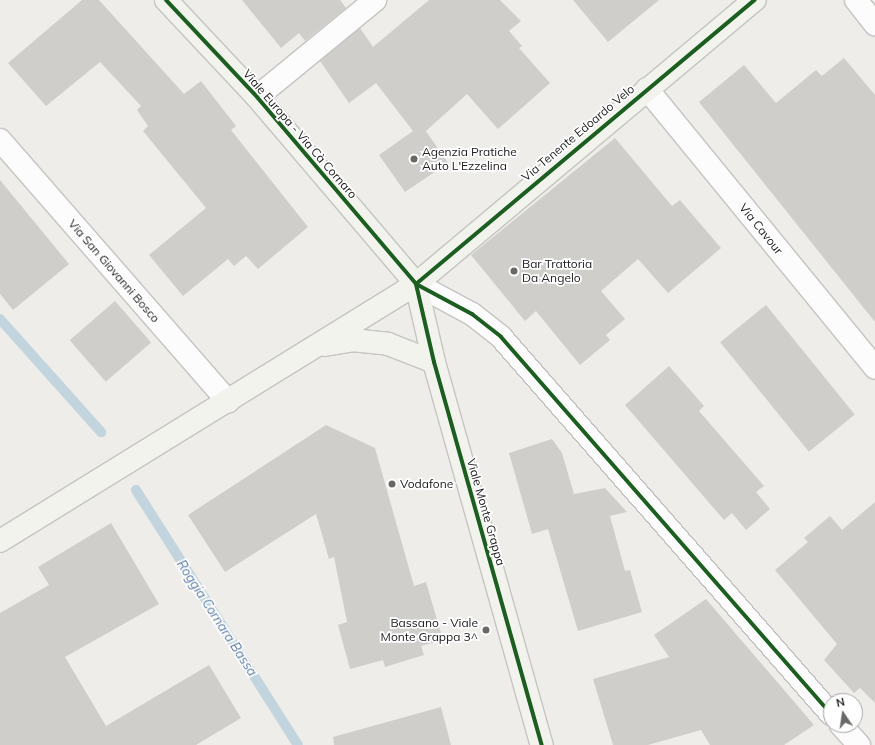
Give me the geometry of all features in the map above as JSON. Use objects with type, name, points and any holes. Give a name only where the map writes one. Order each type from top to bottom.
[{"type":"street","name":"Viale Europa - Via Cà Cornaro","points":[[166,0],[257,97],[416,284]]},
{"type":"street","points":[[257,97],[375,0]]},
{"type":"street","name":"Via Tenente Edoardo Velo","points":[[416,284],[755,0]]},
{"type":"street","points":[[856,0],[875,24]]},
{"type":"street","name":"Via Cavour","points":[[647,89],[875,368]]},
{"type":"street","name":"Via San Giovanni Bosco","points":[[0,140],[228,401]]},
{"type":"street","points":[[0,542],[416,284],[472,314],[501,338],[823,705]]},
{"type":"street","name":"Viale Monte Grappa","points":[[416,284],[434,362],[542,745]]},
{"type":"street","points":[[317,346],[352,340],[388,344],[434,362]]},
{"type":"street","points":[[849,733],[859,744]]},
{"type":"building","points":[[82,0],[99,0],[184,94],[201,81],[236,126],[231,130],[308,227],[258,269],[246,256],[234,266],[228,259],[183,296],[149,255],[206,208],[143,131],[148,126],[137,110],[141,106],[100,62],[46,106],[8,63]]},
{"type":"building","points":[[242,0],[340,0],[346,8],[305,41],[299,33],[281,48]]},
{"type":"building","points":[[429,0],[500,0],[521,21],[509,31],[522,46],[519,48],[550,83],[498,129],[467,94],[426,131],[448,163],[405,192],[379,155],[413,131],[376,83],[349,103],[320,61],[360,28],[373,47]]},
{"type":"building","points":[[573,0],[659,0],[608,42]]},
{"type":"building","points":[[844,58],[875,95],[875,322],[699,102],[744,65],[776,103],[816,70],[822,76]]},
{"type":"building","points":[[615,138],[672,206],[680,200],[721,248],[668,293],[638,259],[601,291],[625,319],[606,335],[610,340],[580,365],[536,311],[525,321],[471,255]]},
{"type":"building","points":[[0,180],[69,264],[13,310],[0,294]]},
{"type":"building","points":[[115,301],[151,343],[106,382],[70,340]]},
{"type":"building","points":[[766,305],[855,415],[809,452],[720,342]]},
{"type":"building","points":[[669,366],[704,406],[699,411],[764,486],[756,492],[770,509],[746,530],[732,513],[724,520],[625,405]]},
{"type":"building","points":[[326,425],[375,448],[414,586],[426,582],[443,640],[421,646],[424,655],[385,667],[383,660],[350,669],[338,625],[347,622],[334,557],[329,559],[316,514],[225,572],[188,515]]},
{"type":"building","points":[[552,439],[562,453],[574,494],[605,488],[627,512],[610,516],[625,571],[630,570],[642,612],[578,631],[548,529],[532,534],[509,453]]},
{"type":"building","points":[[875,502],[875,703],[860,688],[854,693],[824,660],[837,644],[775,570],[808,542],[804,538],[830,516],[842,530]]},
{"type":"building","points":[[111,523],[159,604],[65,657],[106,726],[209,665],[241,718],[196,745],[0,745],[0,613],[49,585],[38,567]]},
{"type":"building","points":[[706,599],[814,725],[784,745],[710,745],[701,730],[648,745],[613,745],[593,679],[669,657],[654,635]]},
{"type":"building","points":[[441,707],[451,745],[334,745],[333,737]]},
{"type":"waterway","name":"Roggia Cornara Bassa","points":[[0,319],[101,432]]},
{"type":"waterway","name":"Roggia Cornara Bassa","points":[[136,490],[298,745]]},
{"type":"cycle path","points":[[166,0],[257,97],[416,284],[472,314],[501,337],[823,705]]},
{"type":"cycle path","points":[[416,284],[755,0]]},
{"type":"cycle path","points":[[416,284],[434,362],[542,745]]},
{"type":"place","name":"Agenzia Pratiche Auto L'Ezzelina","points":[[414,159]]},
{"type":"place","name":"Bar Trattoria Da Angelo","points":[[514,271]]},
{"type":"place","name":"Vodafone","points":[[392,484]]},
{"type":"place","name":"Bassano - Viale Monte Grappa 3^","points":[[486,630]]}]
